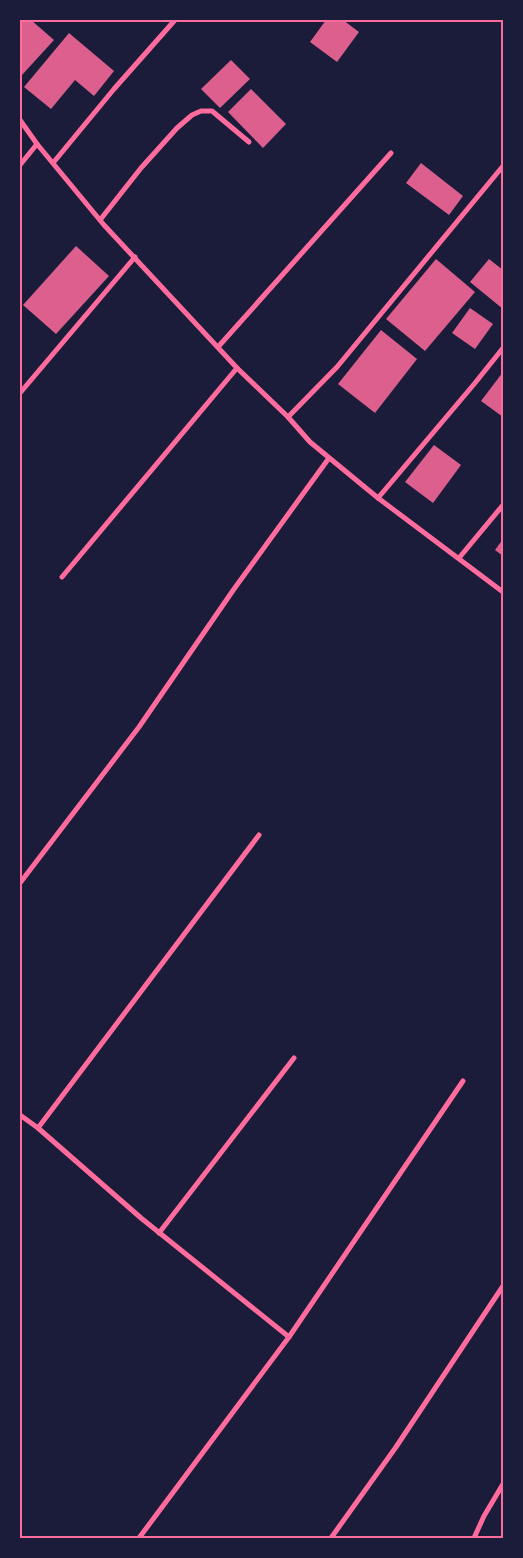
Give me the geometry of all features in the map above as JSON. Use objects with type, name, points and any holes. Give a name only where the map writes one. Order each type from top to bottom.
[{"type":"street","points":[[53,162],[175,20]]},
{"type":"street","points":[[100,220],[141,168],[177,128],[192,115],[201,111],[212,111],[249,142]]},
{"type":"street","points":[[20,120],[37,144],[100,220],[237,368],[288,417],[310,442],[378,498],[503,592]]},
{"type":"street","points":[[20,165],[37,144]]},
{"type":"street","points":[[218,347],[391,154]]},
{"type":"street","points":[[288,417],[337,367],[503,166]]},
{"type":"street","points":[[20,393],[134,256]]},
{"type":"street","points":[[378,498],[503,348]]},
{"type":"street","points":[[62,577],[237,368]]},
{"type":"street","points":[[20,883],[139,727],[234,589],[329,458]]},
{"type":"street","points":[[458,558],[503,505]]},
{"type":"street","points":[[38,1128],[258,835]]},
{"type":"street","points":[[159,1233],[294,1058]]},
{"type":"street","points":[[139,1538],[289,1337],[463,1081]]},
{"type":"street","points":[[20,1115],[38,1128],[159,1233],[289,1337]]},
{"type":"street","points":[[331,1538],[396,1447],[503,1286]]},
{"type":"street","points":[[474,1538],[484,1516],[503,1484]]},
{"type":"building","points":[[20,20],[31,20],[54,40],[22,75],[20,73]]},
{"type":"building","points":[[326,20],[343,20],[359,32],[337,62],[310,42]]},
{"type":"building","points":[[69,33],[114,71],[94,96],[75,80],[51,109],[24,87]]},
{"type":"building","points":[[231,60],[250,79],[220,108],[201,89]]},
{"type":"building","points":[[251,89],[286,124],[263,148],[228,112]]},
{"type":"building","points":[[421,163],[463,196],[449,215],[406,183]]},
{"type":"building","points":[[76,246],[109,276],[56,334],[23,305]]},
{"type":"building","points":[[436,259],[475,292],[425,351],[386,319]]},
{"type":"building","points":[[489,259],[503,270],[503,309],[470,282]]},
{"type":"building","points":[[470,308],[493,324],[475,349],[452,333]]},
{"type":"building","points":[[381,330],[417,359],[375,413],[338,384]]},
{"type":"building","points":[[503,372],[503,417],[481,401]]},
{"type":"building","points":[[434,445],[461,465],[433,503],[405,482]]},
{"type":"building","points":[[503,539],[503,556],[495,550]]}]
